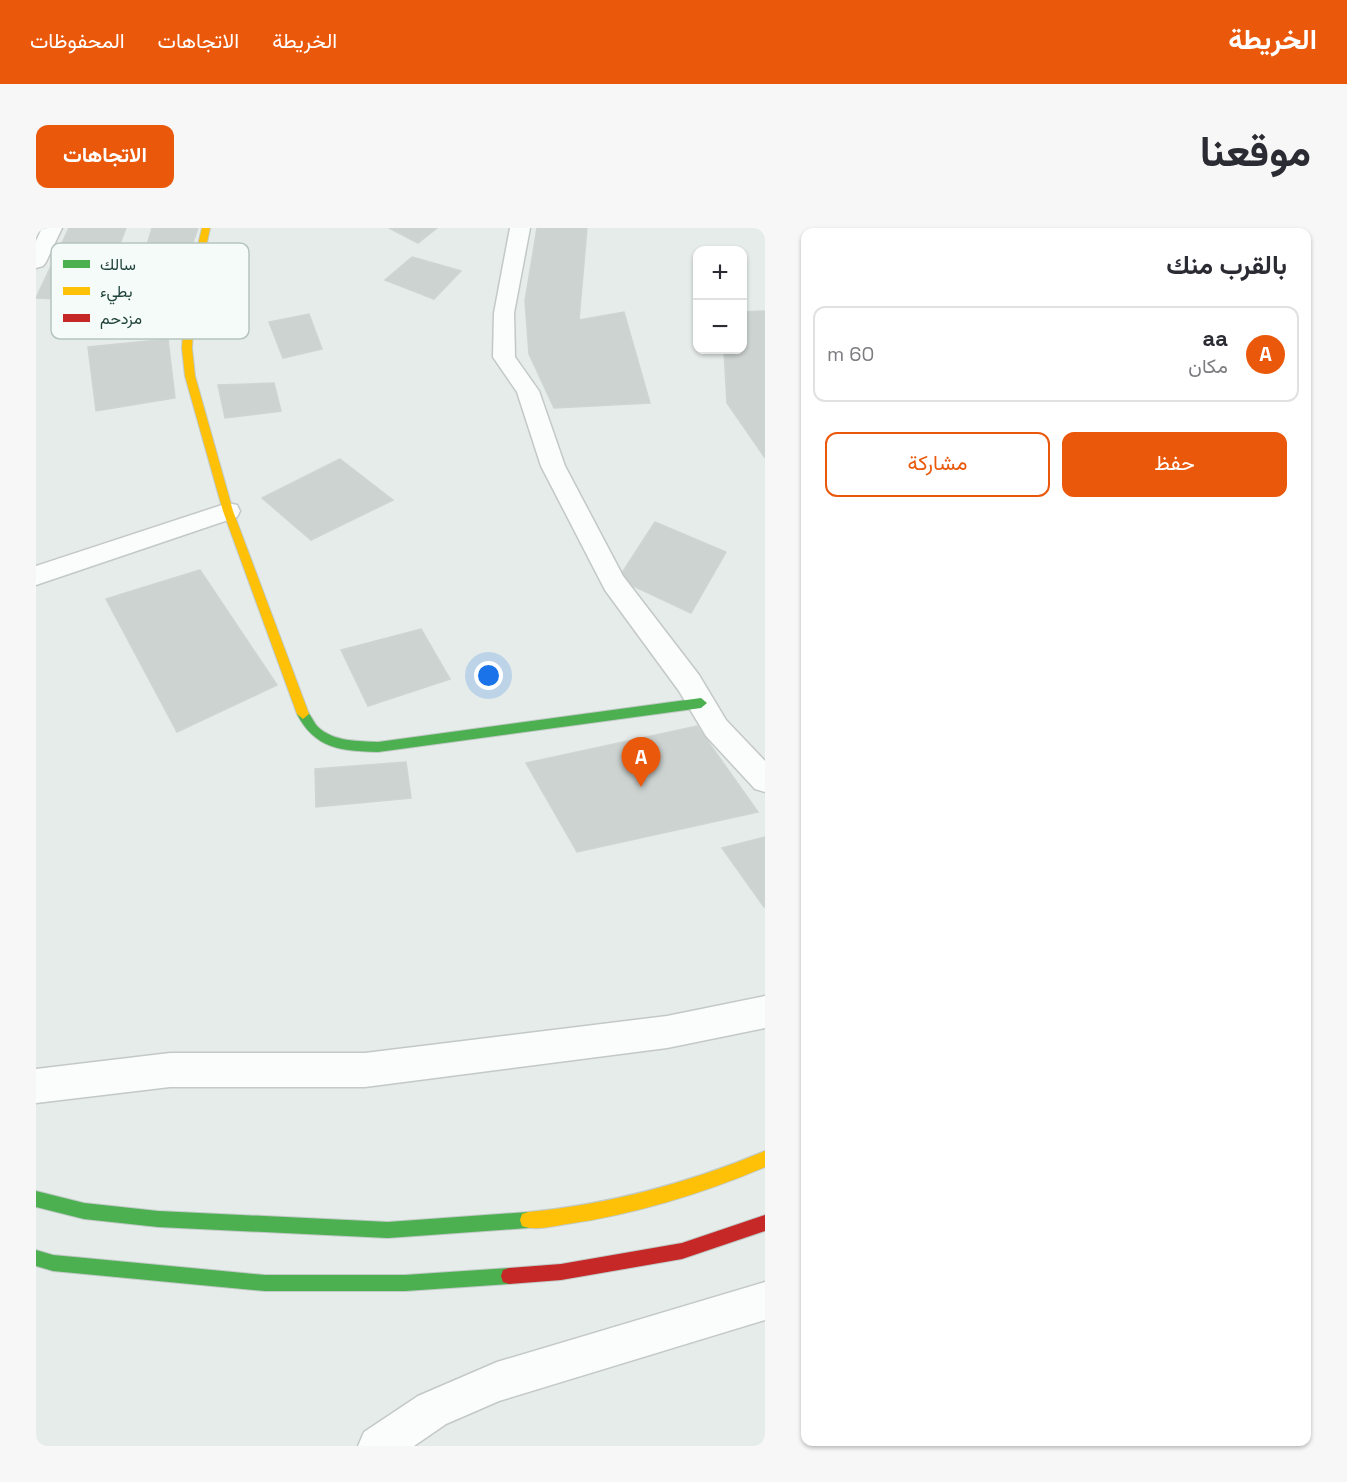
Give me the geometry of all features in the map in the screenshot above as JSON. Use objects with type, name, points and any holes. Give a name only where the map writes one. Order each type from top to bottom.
[{"type":"street","points":[[36,262],[52,228]]},
{"type":"street","points":[[203,243],[206,228]]},
{"type":"street","points":[[520,228],[504,313],[504,357],[528,391],[553,466],[601,561],[730,745],[765,780]]},
{"type":"street","points":[[188,339],[197,409],[228,511],[299,709],[308,727],[322,740],[343,746],[378,747],[701,703]]},
{"type":"street","points":[[36,576],[228,511]]},
{"type":"street","points":[[36,1086],[170,1071],[376,1069],[667,1032],[765,1012]]},
{"type":"street","points":[[36,1199],[84,1211],[158,1219],[388,1230],[576,1217],[716,1180],[765,1159]]},
{"type":"street","points":[[36,1258],[53,1263],[265,1282],[405,1282],[572,1270],[682,1251],[765,1223]]},
{"type":"street","points":[[378,1446],[432,1410],[497,1382],[765,1301]]},
{"type":"building","points":[[69,228],[126,228],[120,243],[62,243]]},
{"type":"building","points":[[152,228],[198,228],[193,243],[148,243]]},
{"type":"building","points":[[389,228],[437,228],[418,243]]},
{"type":"building","points":[[537,228],[587,228],[579,320],[624,312],[650,403],[554,408],[529,354],[525,301]]},
{"type":"building","points":[[412,257],[461,271],[434,299],[385,280]]},
{"type":"building","points":[[51,266],[51,299],[36,298]]},
{"type":"building","points":[[765,311],[765,458],[727,403],[724,354],[747,354],[747,312]]},
{"type":"building","points":[[309,314],[322,349],[283,358],[269,322]]},
{"type":"building","points":[[168,339],[175,398],[96,411],[88,347]]},
{"type":"building","points":[[274,383],[281,411],[225,418],[218,385]]},
{"type":"building","points":[[340,459],[393,500],[311,540],[262,498]]},
{"type":"building","points":[[655,522],[726,552],[691,613],[618,579]]},
{"type":"building","points":[[200,570],[277,685],[177,732],[106,599]]},
{"type":"building","points":[[421,629],[450,679],[368,706],[341,650]]},
{"type":"building","points":[[697,726],[758,812],[577,852],[526,763]]},
{"type":"building","points":[[406,762],[411,798],[316,807],[315,769]]},
{"type":"building","points":[[765,837],[765,907],[764,907],[722,848]]},
{"type":"traffic: fast","points":[[303,714],[308,725],[324,738],[345,745],[378,747],[701,703]]},
{"type":"traffic: fast","points":[[36,1199],[84,1211],[158,1219],[388,1230],[528,1220]]},
{"type":"traffic: fast","points":[[36,1258],[53,1263],[265,1283],[405,1283],[509,1276]]},
{"type":"traffic: slow","points":[[203,243],[206,228]]},
{"type":"traffic: slow","points":[[188,339],[190,376],[228,511],[303,714]]},
{"type":"traffic: slow","points":[[528,1220],[589,1213],[649,1200],[737,1171],[765,1159]]},
{"type":"traffic: jam","points":[[509,1276],[561,1272],[682,1251],[765,1223]]},
{"type":"place","name":"aa","points":[[641,787]]}]
